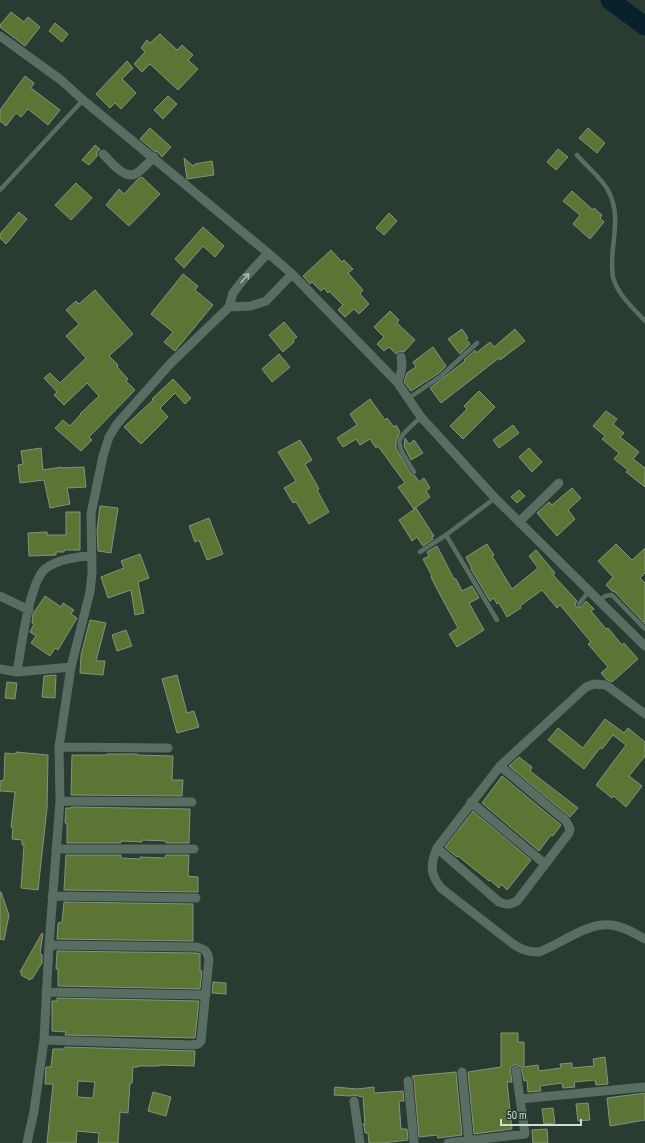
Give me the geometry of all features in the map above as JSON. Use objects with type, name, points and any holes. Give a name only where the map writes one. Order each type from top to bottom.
[{"type":"street","points":[[0,36],[61,80],[292,274],[397,382],[421,416],[496,498],[645,646]]},
{"type":"street","points":[[103,154],[120,171],[133,175],[138,173],[154,157]]},
{"type":"street","points":[[28,1143],[44,1040],[52,896],[60,801],[59,747],[71,668],[90,592],[92,573],[90,535],[91,514],[101,463],[109,437],[117,424],[170,364],[229,307],[233,293],[268,253]]},
{"type":"street","points":[[229,307],[250,306],[266,301],[292,274]]},
{"type":"street","points":[[397,382],[402,368],[401,358]]},
{"type":"street","points":[[519,522],[559,484]]},
{"type":"street","points":[[17,672],[29,610],[39,576],[45,569],[54,564],[81,556],[92,556]]},
{"type":"street","points":[[0,596],[29,610]]},
{"type":"street","points":[[0,669],[17,672],[71,668]]},
{"type":"street","points":[[645,714],[606,685],[594,684],[586,687],[500,766],[437,848],[432,860],[432,870],[436,881],[441,888],[513,944],[523,950],[539,952],[589,927],[600,925],[621,927],[645,938]]},
{"type":"street","points":[[59,747],[168,748]]},
{"type":"street","points":[[437,848],[499,902],[507,905],[517,901],[569,833],[569,824],[500,766]]},
{"type":"street","points":[[60,801],[192,802]]},
{"type":"street","points":[[472,802],[545,864]]},
{"type":"street","points":[[56,849],[194,849]]},
{"type":"street","points":[[52,896],[196,898]]},
{"type":"street","points":[[44,1040],[186,1045],[198,1044],[201,1041],[209,959],[208,953],[204,948],[49,945]]},
{"type":"street","points":[[46,992],[206,995]]},
{"type":"street","points":[[448,1143],[526,1138],[516,1070]]},
{"type":"street","points":[[462,1072],[469,1142]]},
{"type":"street","points":[[408,1080],[414,1143]]},
{"type":"street","points":[[520,1099],[645,1087]]},
{"type":"street","points":[[354,1101],[360,1143]]},
{"type":"lane","points":[[0,190],[83,100]]},
{"type":"lane","points":[[577,155],[609,192],[614,206],[616,223],[612,261],[613,278],[625,299],[645,321]]},
{"type":"lane","points":[[409,398],[440,376],[477,343]]},
{"type":"lane","points":[[414,472],[401,450],[399,443],[400,438],[404,433],[421,416]]},
{"type":"lane","points":[[420,552],[446,535],[496,498]]},
{"type":"lane","points":[[446,535],[497,620]]},
{"type":"lane","points":[[580,604],[589,591]]},
{"type":"lane","points":[[599,601],[605,596],[609,595],[614,597],[645,629]]},
{"type":"building","points":[[11,12],[24,22],[28,17],[40,27],[25,46],[0,27]]},
{"type":"building","points":[[55,23],[68,34],[62,42],[49,31]]},
{"type":"building","points":[[160,34],[177,50],[182,45],[193,55],[188,60],[198,69],[178,90],[150,64],[142,72],[134,64],[145,52],[141,48],[147,40],[150,43]]},
{"type":"building","points":[[127,61],[133,68],[122,79],[136,93],[121,109],[115,103],[110,108],[96,94]]},
{"type":"building","points":[[25,76],[34,83],[31,88],[60,110],[48,125],[28,109],[21,117],[16,113],[6,126],[0,121],[0,110]]},
{"type":"building","points":[[168,96],[177,104],[163,119],[154,110]]},
{"type":"building","points":[[150,128],[171,147],[162,157],[158,152],[154,151],[140,139]]},
{"type":"building","points":[[588,128],[605,143],[597,153],[579,138]]},
{"type":"building","points":[[95,145],[100,149],[97,152],[97,156],[89,165],[82,160]]},
{"type":"building","points":[[558,149],[568,157],[556,170],[547,162]]},
{"type":"building","points":[[184,158],[193,166],[195,164],[212,161],[214,175],[187,179]]},
{"type":"building","points":[[142,177],[160,194],[129,226],[106,205],[119,189],[124,194],[138,179]]},
{"type":"building","points":[[76,183],[92,198],[71,220],[55,205]]},
{"type":"building","points":[[572,191],[593,210],[594,208],[602,215],[600,218],[604,222],[590,239],[573,224],[580,215],[563,201]]},
{"type":"building","points":[[19,212],[27,219],[6,244],[0,238],[0,234]]},
{"type":"building","points":[[389,213],[397,221],[384,235],[376,228]]},
{"type":"building","points":[[203,227],[224,246],[215,257],[203,246],[184,268],[175,259]]},
{"type":"building","points":[[331,250],[342,262],[344,260],[353,269],[348,273],[363,290],[360,294],[369,304],[359,314],[354,309],[345,317],[338,310],[343,305],[329,291],[328,293],[324,288],[321,291],[312,282],[310,284],[303,276]]},
{"type":"building","points":[[183,274],[198,286],[195,290],[213,305],[175,351],[164,342],[173,332],[151,314]]},
{"type":"building","points":[[95,290],[133,334],[109,356],[118,365],[117,367],[128,379],[126,381],[135,390],[89,437],[92,440],[81,451],[55,428],[63,420],[70,426],[99,396],[87,383],[64,405],[54,395],[57,392],[44,378],[50,373],[60,383],[86,358],[66,336],[79,324],[66,310],[76,301],[79,304]]},
{"type":"building","points":[[390,311],[399,320],[397,323],[415,340],[404,352],[400,351],[396,354],[389,347],[384,351],[377,344],[384,337],[374,327]]},
{"type":"building","points":[[284,322],[297,337],[293,340],[294,342],[283,352],[269,335]]},
{"type":"building","points":[[462,329],[470,344],[460,354],[448,339]]},
{"type":"building","points":[[515,329],[525,341],[500,360],[499,358],[441,403],[430,388],[465,361],[464,360],[475,350],[476,353],[490,342],[494,347]]},
{"type":"building","points":[[433,347],[446,366],[439,373],[411,391],[404,382],[407,373],[416,367],[413,362]]},
{"type":"building","points":[[279,354],[290,367],[272,382],[262,369]]},
{"type":"building","points":[[173,379],[191,398],[185,404],[175,393],[160,408],[168,417],[141,444],[124,427]]},
{"type":"building","points":[[479,391],[495,407],[463,439],[450,426],[467,409],[464,406]]},
{"type":"building","points":[[370,399],[385,420],[387,418],[394,427],[396,425],[400,432],[396,441],[396,448],[411,474],[415,476],[419,482],[424,478],[430,488],[426,491],[430,497],[414,509],[398,487],[405,483],[378,446],[376,448],[370,439],[360,445],[356,439],[343,447],[337,438],[357,425],[350,414]]},
{"type":"building","points":[[606,411],[617,419],[613,424],[624,433],[620,437],[639,452],[633,459],[645,468],[645,487],[626,472],[628,470],[614,459],[619,453],[602,439],[605,436],[593,426]]},
{"type":"building","points":[[513,425],[519,433],[499,448],[493,440]]},
{"type":"building","points":[[405,438],[409,444],[414,440],[423,453],[411,460],[404,446]]},
{"type":"building","points":[[300,440],[312,460],[305,464],[319,489],[317,490],[329,512],[309,524],[296,502],[293,503],[284,488],[296,481],[278,452]]},
{"type":"building","points":[[41,448],[43,470],[61,467],[84,467],[86,487],[67,488],[70,504],[50,508],[44,480],[20,483],[18,465],[23,464],[21,451]]},
{"type":"building","points":[[529,448],[542,462],[532,472],[519,457]]},
{"type":"building","points":[[572,488],[581,498],[568,510],[575,519],[557,536],[537,513],[549,502],[552,505]]},
{"type":"building","points":[[519,490],[525,496],[517,503],[511,497]]},
{"type":"building","points":[[100,506],[118,508],[111,553],[98,551],[97,531]]},
{"type":"building","points":[[416,508],[434,536],[432,537],[433,539],[423,546],[417,537],[412,541],[399,520]]},
{"type":"building","points":[[66,512],[80,512],[80,550],[64,550],[64,552],[56,552],[56,555],[29,556],[28,533],[47,532],[47,535],[66,535]]},
{"type":"building","points":[[209,518],[223,554],[207,560],[199,540],[195,542],[189,526]]},
{"type":"building","points":[[487,544],[494,555],[492,556],[512,589],[538,568],[529,556],[536,550],[555,573],[553,575],[577,601],[575,604],[576,607],[581,607],[586,601],[594,609],[591,611],[606,629],[608,628],[622,645],[624,643],[638,659],[612,682],[606,679],[601,673],[608,667],[588,644],[591,642],[560,605],[557,608],[542,590],[520,606],[521,608],[507,617],[499,603],[497,604],[494,598],[490,601],[471,569],[466,557]]},
{"type":"building","points":[[616,544],[632,560],[645,548],[645,573],[640,578],[645,583],[645,624],[615,592],[606,585],[613,577],[598,561]]},
{"type":"building","points":[[437,546],[462,591],[472,586],[479,598],[469,603],[484,630],[457,647],[449,634],[458,628],[423,559],[429,556],[427,552]]},
{"type":"building","points":[[140,554],[149,578],[138,582],[144,613],[135,615],[131,590],[108,598],[101,577],[124,568],[121,561]]},
{"type":"building","points":[[45,596],[61,607],[63,603],[74,610],[71,614],[77,618],[58,650],[55,648],[50,656],[31,643],[36,636],[30,632],[34,624],[32,623],[33,614]]},
{"type":"building","points":[[90,620],[106,623],[96,661],[105,661],[103,675],[80,673],[81,655]]},
{"type":"building","points":[[126,630],[132,646],[117,651],[112,635]]},
{"type":"building","points":[[56,675],[55,698],[42,697],[44,676]]},
{"type":"building","points":[[177,675],[187,713],[194,711],[199,727],[177,733],[162,679]]},
{"type":"building","points":[[7,682],[17,683],[15,699],[5,698]]},
{"type":"building","points":[[605,719],[624,733],[628,728],[645,742],[645,756],[629,776],[642,786],[626,807],[614,796],[612,798],[596,785],[626,745],[613,735],[602,749],[600,748],[584,769],[548,740],[558,728],[583,748]]},
{"type":"building","points":[[16,752],[48,755],[47,808],[38,890],[21,888],[24,845],[22,845],[22,840],[12,839],[13,827],[11,827],[15,792],[0,791],[0,781],[4,780],[5,753],[16,754]]},
{"type":"building","points":[[107,754],[173,756],[172,780],[183,780],[182,796],[71,795],[72,755]]},
{"type":"building","points":[[519,757],[532,767],[530,771],[578,808],[570,817],[509,766]]},
{"type":"building","points":[[502,776],[561,825],[539,851],[482,803]]},
{"type":"building","points":[[66,808],[190,809],[189,843],[166,843],[166,841],[142,840],[142,842],[121,841],[121,843],[67,843],[67,823],[65,823]]},
{"type":"building","points":[[473,811],[531,860],[507,890],[501,884],[499,888],[445,847]]},
{"type":"building","points":[[66,855],[121,855],[121,858],[140,859],[140,857],[165,858],[166,855],[189,855],[188,876],[198,877],[198,892],[64,890]]},
{"type":"building","points":[[0,892],[9,915],[4,940],[0,939]]},
{"type":"building","points":[[64,902],[193,904],[193,941],[57,939],[58,923],[62,922]]},
{"type":"building","points":[[42,933],[40,953],[42,955],[42,963],[30,980],[21,975],[22,973],[20,972]]},
{"type":"building","points":[[57,951],[200,954],[200,971],[202,971],[200,989],[58,986],[58,969],[56,969]]},
{"type":"building","points":[[213,982],[226,983],[226,994],[212,993]]},
{"type":"building","points":[[57,998],[199,1001],[195,1038],[65,1035],[66,1032],[52,1031],[52,1001],[57,1001]]},
{"type":"building","points":[[501,1033],[518,1033],[518,1042],[524,1042],[524,1067],[538,1065],[539,1071],[561,1068],[560,1064],[572,1063],[572,1068],[594,1066],[593,1059],[605,1057],[608,1084],[596,1085],[595,1080],[574,1082],[575,1087],[563,1088],[562,1083],[540,1086],[541,1091],[528,1092],[527,1080],[524,1081],[521,1067],[515,1064],[510,1068],[512,1082],[507,1082],[512,1129],[474,1134],[468,1072],[501,1067]]},
{"type":"building","points":[[65,1047],[195,1051],[194,1066],[159,1065],[133,1067],[132,1083],[130,1083],[128,1113],[120,1112],[118,1143],[98,1143],[99,1133],[77,1131],[76,1143],[47,1143],[53,1084],[45,1084],[46,1067],[51,1067],[53,1049],[64,1049]],"holes":[[[78,1081],[95,1082],[93,1098],[77,1097]]]},
{"type":"building","points":[[456,1072],[462,1135],[438,1138],[437,1135],[419,1137],[414,1080],[412,1076]]},
{"type":"building","points":[[335,1087],[357,1089],[374,1087],[374,1093],[403,1091],[404,1101],[399,1101],[401,1129],[407,1129],[408,1140],[369,1143],[368,1133],[365,1133],[363,1124],[365,1124],[363,1097],[354,1095],[334,1095]]},
{"type":"building","points":[[153,1092],[171,1097],[166,1116],[148,1111]]},
{"type":"building","points":[[645,1093],[645,1120],[610,1126],[607,1098]]},
{"type":"building","points":[[588,1103],[590,1120],[578,1121],[576,1104]]},
{"type":"building","points":[[553,1108],[555,1123],[544,1124],[542,1109]]},
{"type":"building","points":[[547,1129],[548,1143],[533,1143],[532,1130]]},
{"type":"waterway","points":[[610,0],[645,26]]}]
